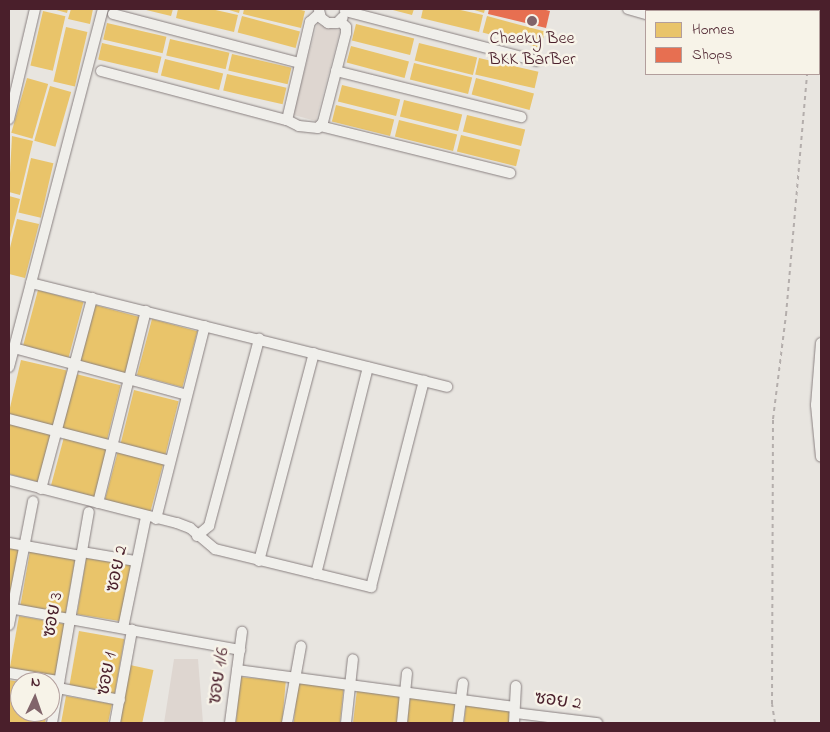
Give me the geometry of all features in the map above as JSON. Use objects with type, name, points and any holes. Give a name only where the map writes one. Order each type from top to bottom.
[{"type":"street","points":[[9,119],[35,9]]},
{"type":"street","points":[[9,367],[102,9]]},
{"type":"street","points":[[628,9],[645,14]]},
{"type":"street","points":[[286,120],[310,22],[319,12],[328,23],[343,14],[537,61]]},
{"type":"street","points":[[113,14],[300,63]]},
{"type":"street","points":[[320,126],[346,33],[343,14]]},
{"type":"street","points":[[101,70],[286,120],[310,129],[320,126],[510,173]]},
{"type":"street","points":[[336,71],[521,117]]},
{"type":"street","points":[[31,283],[447,387]]},
{"type":"street","points":[[41,489],[92,298]]},
{"type":"street","points":[[98,504],[146,311]]},
{"type":"street","name":"ซอย 2","points":[[128,629],[136,562],[170,461],[205,326]]},
{"type":"street","points":[[198,536],[209,526],[259,340]]},
{"type":"street","points":[[821,344],[819,405],[821,456]]},
{"type":"street","points":[[14,348],[187,395]]},
{"type":"street","points":[[259,561],[314,354]]},
{"type":"street","points":[[316,574],[368,367]]},
{"type":"street","points":[[9,480],[151,518],[177,523],[215,549],[371,588],[424,381]]},
{"type":"street","points":[[9,419],[170,461]]},
{"type":"street","points":[[9,625],[10,609],[33,501]]},
{"type":"street","name":"ซอย 3","points":[[60,679],[89,512]]},
{"type":"street","points":[[9,543],[136,562]]},
{"type":"street","points":[[10,609],[70,618],[240,650]]},
{"type":"street","name":"ซอย 1","points":[[115,723],[120,700],[128,629]]},
{"type":"street","name":"ซอย 1/6","points":[[230,723],[242,632]]},
{"type":"street","points":[[287,723],[301,646]]},
{"type":"street","points":[[346,723],[353,659]]},
{"type":"street","name":"ซอย 2","points":[[237,670],[461,700],[514,714],[597,723]]},
{"type":"street","points":[[402,723],[407,674]]},
{"type":"street","points":[[458,723],[463,683]]},
{"type":"street","points":[[60,685],[120,700]]},
{"type":"street","points":[[514,714],[516,686]]},
{"type":"path","points":[[775,723],[772,704],[774,419],[786,314],[807,75]]},
{"type":"shaded area","points":[[317,24],[340,30],[316,121],[293,115]]},
{"type":"shaded area","points":[[174,659],[198,659],[203,723],[164,723]]},
{"type":"building: Homes","points":[[53,9],[68,9],[67,13]]},
{"type":"building: Homes","points":[[71,9],[93,9],[90,24],[68,19]]},
{"type":"building: Homes","points":[[142,9],[173,9],[171,16]]},
{"type":"building: Homes","points":[[178,9],[211,9],[238,15],[234,32],[176,18]]},
{"type":"building: Homes","points":[[226,9],[240,9],[239,13]]},
{"type":"building: Homes","points":[[244,9],[297,9],[305,11],[301,28],[243,14]]},
{"type":"building: Homes","points":[[389,9],[414,9],[412,15]]},
{"type":"building: Homes","points":[[423,9],[456,9],[483,15],[479,32],[421,18]]},
{"type":"building: Homes","points":[[471,9],[485,9],[484,13]]},
{"type":"building: Homes","points":[[43,11],[65,16],[53,71],[30,66]]},
{"type":"building: Homes","points":[[242,16],[300,32],[296,48],[238,32]]},
{"type":"building: Homes","points":[[487,16],[545,32],[541,48],[483,32]]},
{"type":"building: Homes","points":[[107,23],[166,37],[163,53],[103,40]]},
{"type":"building: Homes","points":[[356,24],[414,39],[410,55],[352,40]]},
{"type":"building: Homes","points":[[66,27],[87,32],[75,87],[53,82]]},
{"type":"building: Homes","points":[[170,39],[229,53],[226,69],[166,56]]},
{"type":"building: Homes","points":[[102,43],[161,57],[158,73],[98,60]]},
{"type":"building: Homes","points":[[419,43],[477,58],[473,75],[415,60]]},
{"type":"building: Homes","points":[[351,46],[409,62],[405,78],[347,62]]},
{"type":"building: Homes","points":[[232,54],[291,68],[288,84],[228,71]]},
{"type":"building: Homes","points":[[479,58],[538,72],[535,88],[475,75]]},
{"type":"building: Homes","points":[[165,59],[223,74],[219,90],[161,75]]},
{"type":"building: Homes","points":[[414,63],[472,78],[468,94],[410,79]]},
{"type":"building: Homes","points":[[227,74],[286,88],[283,104],[223,91]]},
{"type":"building: Homes","points":[[27,78],[48,84],[32,139],[11,133]]},
{"type":"building: Homes","points":[[476,78],[534,94],[530,110],[472,94]]},
{"type":"building: Homes","points":[[342,85],[400,100],[396,116],[338,101]]},
{"type":"building: Homes","points":[[50,86],[71,92],[55,147],[34,141]]},
{"type":"building: Homes","points":[[404,100],[462,115],[458,131],[400,116]]},
{"type":"building: Homes","points":[[336,105],[394,120],[390,136],[332,121]]},
{"type":"building: Homes","points":[[467,115],[525,130],[521,146],[463,131]]},
{"type":"building: Homes","points":[[399,120],[457,135],[453,151],[395,136]]},
{"type":"building: Homes","points":[[461,135],[520,150],[516,166],[457,151]]},
{"type":"building: Homes","points":[[12,136],[33,141],[20,195],[9,192]]},
{"type":"building: Homes","points":[[31,158],[53,163],[41,218],[18,213]]},
{"type":"building: Homes","points":[[9,196],[20,199],[9,242]]},
{"type":"building: Homes","points":[[17,219],[39,224],[25,278],[9,274],[9,252]]},
{"type":"building: Homes","points":[[38,290],[83,302],[68,358],[23,346]]},
{"type":"building: Homes","points":[[95,305],[140,317],[125,374],[80,362]]},
{"type":"building: Homes","points":[[152,319],[197,331],[182,387],[137,375]]},
{"type":"building: Homes","points":[[21,360],[67,371],[54,426],[9,416]]},
{"type":"building: Homes","points":[[76,374],[121,385],[107,441],[62,430]]},
{"type":"building: Homes","points":[[134,390],[179,401],[165,457],[120,446]]},
{"type":"building: Homes","points":[[9,422],[51,433],[38,482],[9,474]]},
{"type":"building: Homes","points":[[64,437],[109,449],[96,497],[51,485]]},
{"type":"building: Homes","points":[[118,451],[163,463],[150,512],[105,500]]},
{"type":"building: Homes","points":[[9,547],[19,549],[10,598],[9,598]]},
{"type":"building: Homes","points":[[30,551],[75,559],[65,615],[20,607]]},
{"type":"building: Homes","points":[[86,558],[131,565],[123,621],[77,614]]},
{"type":"building: Homes","points":[[19,616],[64,624],[56,672],[10,672]]},
{"type":"building: Homes","points":[[79,631],[124,639],[114,695],[69,687]]},
{"type":"building: Homes","points":[[130,665],[153,670],[142,723],[118,722]]},
{"type":"building: Homes","points":[[240,677],[286,681],[282,723],[236,723]]},
{"type":"building: Homes","points":[[9,680],[10,722],[45,722],[9,723]]},
{"type":"building: Homes","points":[[298,682],[344,687],[340,723],[294,723]]},
{"type":"building: Homes","points":[[357,690],[402,695],[399,723],[353,723]]},
{"type":"building: Homes","points":[[66,696],[112,704],[108,723],[61,723]]},
{"type":"building: Homes","points":[[410,696],[456,701],[453,723],[407,723]]},
{"type":"building: Homes","points":[[466,705],[512,710],[511,723],[464,723]]},
{"type":"building: Shops","name":"Cheeky Bee BKK BarBer","points":[[489,9],[542,9],[550,11],[546,28],[488,14]]},
{"type":"place","name":"Cheeky Bee BKK BarBer","points":[[532,21]]}]
